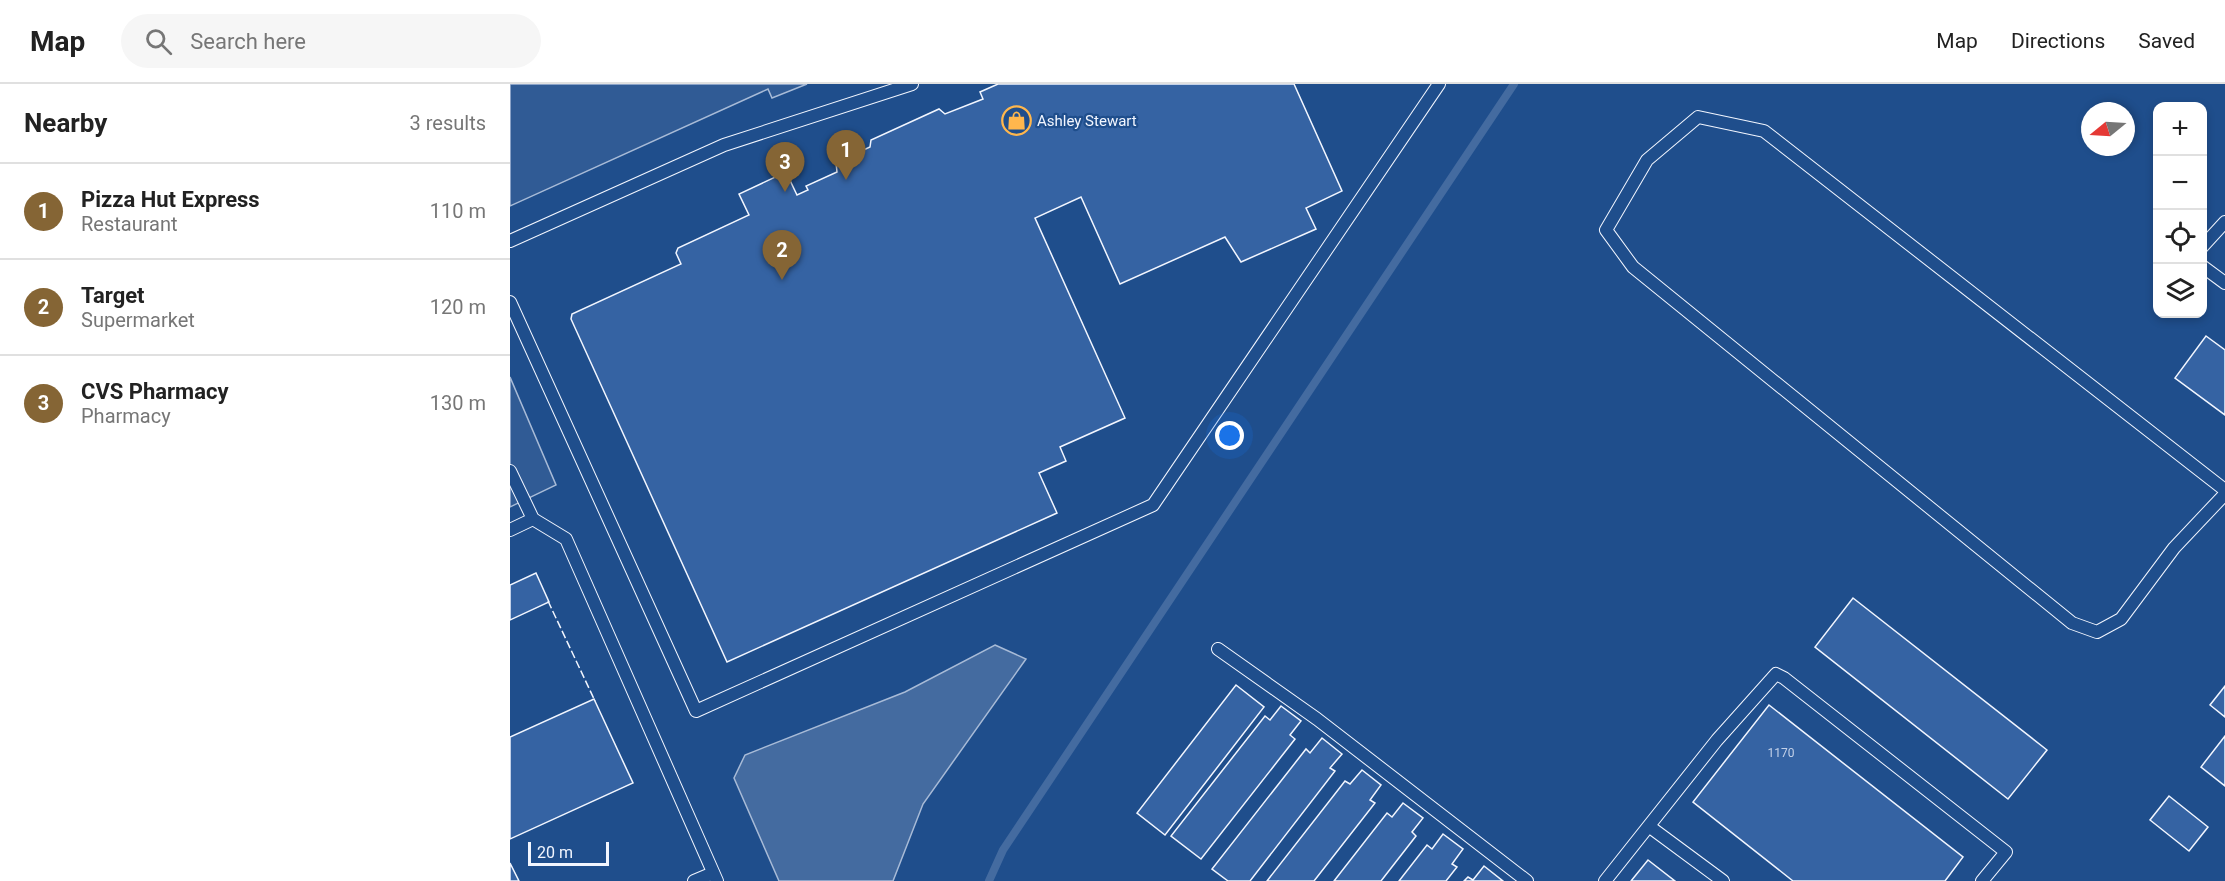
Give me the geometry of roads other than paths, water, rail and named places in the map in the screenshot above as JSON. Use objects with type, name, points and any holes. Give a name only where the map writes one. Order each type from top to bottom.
[{"type":"lane","points":[[510,241],[724,145],[912,84]]},
{"type":"lane","points":[[510,302],[696,711],[1153,505],[1439,84]]},
{"type":"lane","points":[[1698,117],[1764,130],[2225,492],[2174,548],[2121,619],[2097,632],[2072,623],[1633,267],[1606,230],[1647,160],[1698,117]]},
{"type":"lane","points":[[2207,242],[2225,222]]},
{"type":"lane","points":[[2207,270],[2225,283]]},
{"type":"lane","points":[[510,471],[533,519],[566,539],[715,877],[694,881]]},
{"type":"lane","points":[[510,530],[533,519]]},
{"type":"lane","points":[[1218,649],[1317,719],[1527,881]]},
{"type":"lane","points":[[1605,881],[1718,740],[1776,674],[2006,852],[1982,881]]},
{"type":"lane","points":[[1650,827],[1723,881]]},
{"type":"waterway","points":[[989,881],[1003,850],[1514,84]]},
{"type":"place","name":"Ashley Stewart","points":[[1016,121]]},
{"type":"place","name":"Pizza Hut Express","points":[[846,180]]},
{"type":"place","name":"CVS Pharmacy","points":[[785,192]]},
{"type":"place","name":"Target","points":[[782,280]]}]
